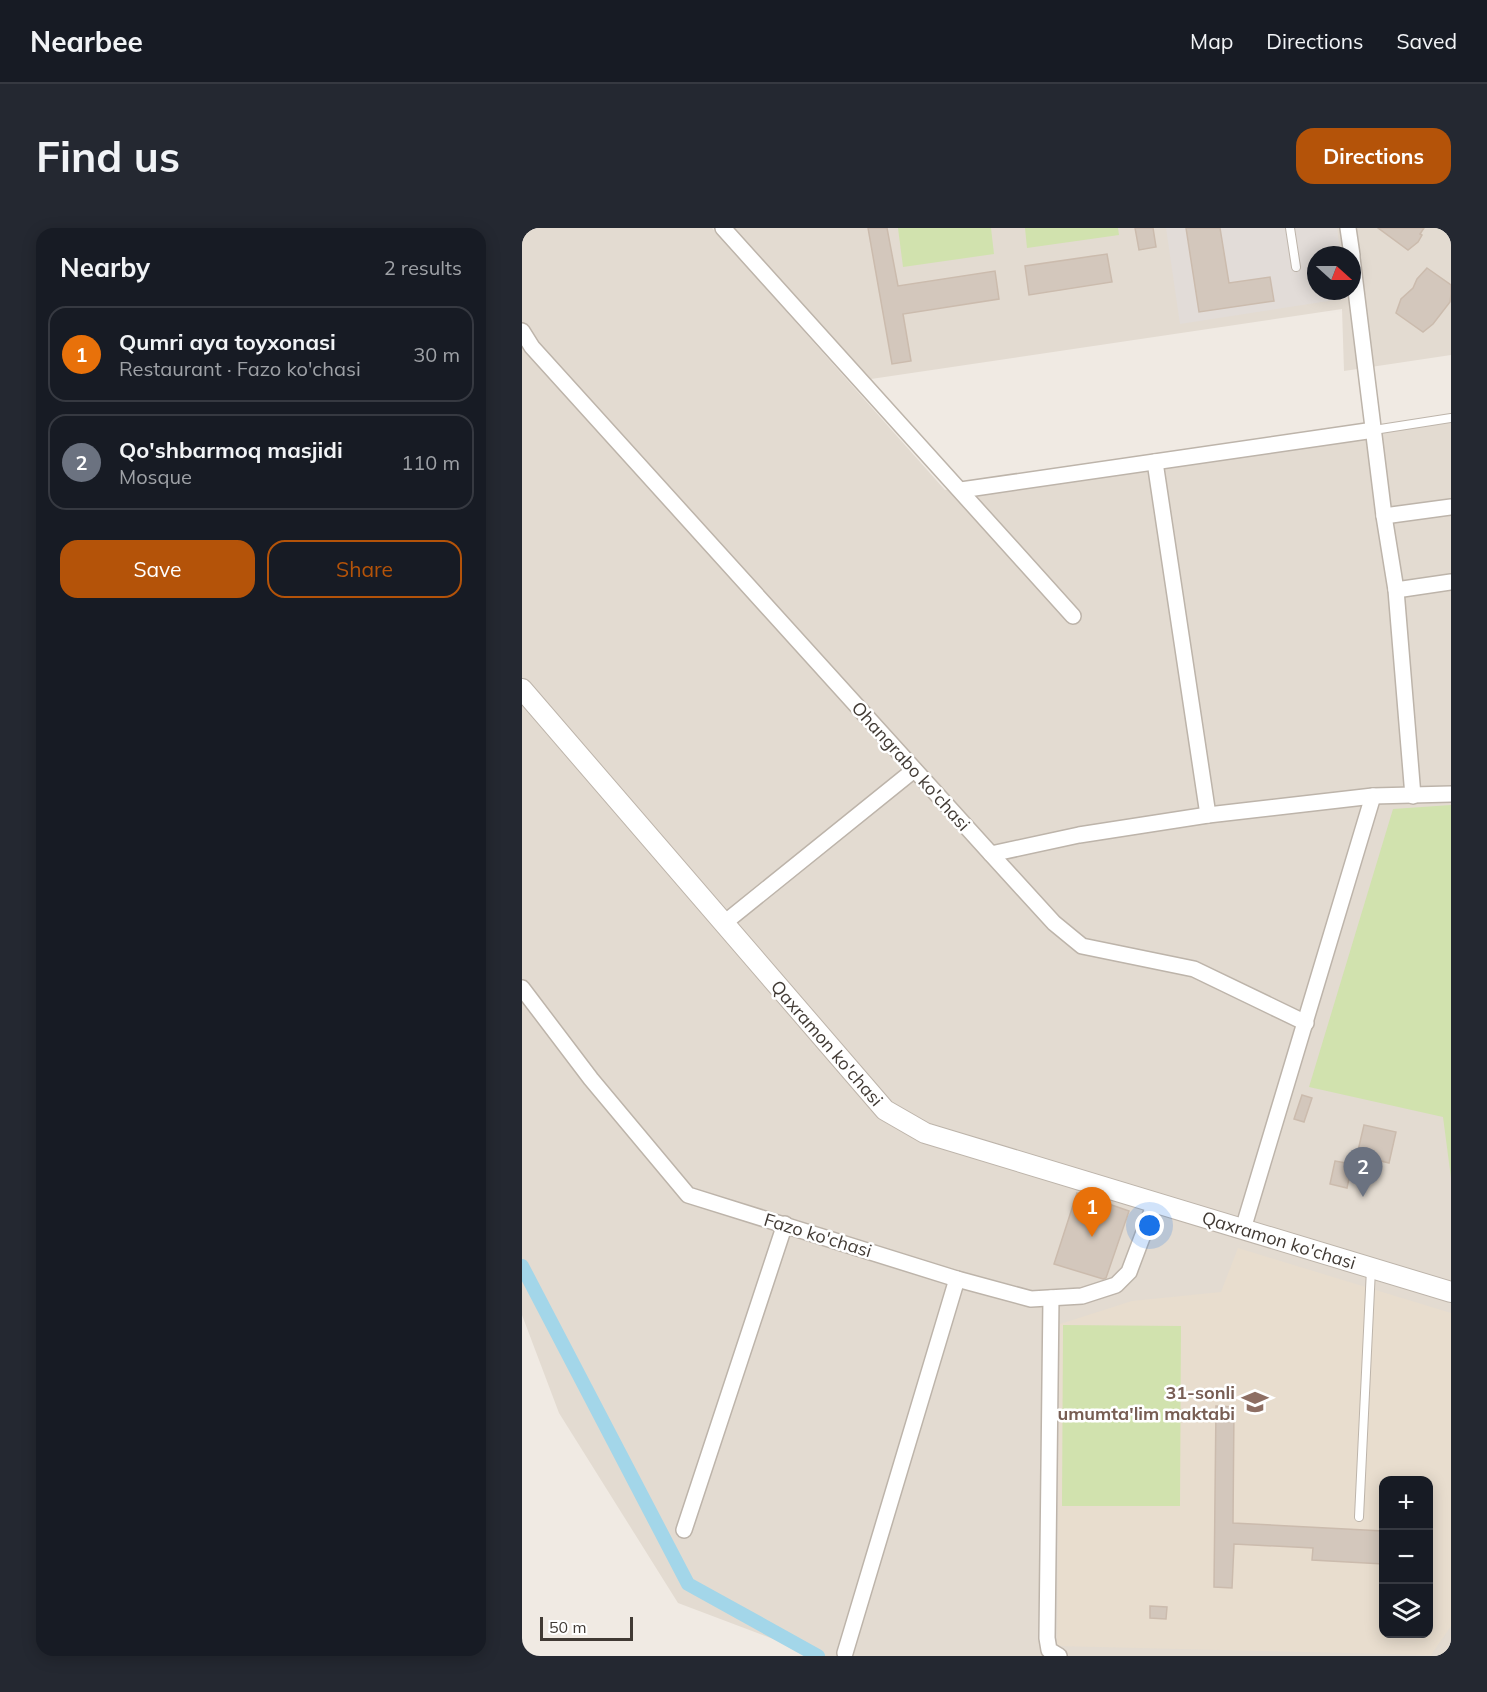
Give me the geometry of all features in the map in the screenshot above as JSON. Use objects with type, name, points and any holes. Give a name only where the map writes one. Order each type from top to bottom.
[{"type":"street","points":[[723,228],[1073,616]]},
{"type":"street","points":[[1348,228],[1351,246]]},
{"type":"street","points":[[1358,300],[1384,516],[1396,590],[1413,796]]},
{"type":"street","name":"Ohangrabo ko'chasi","points":[[522,331],[532,346],[1054,923],[1083,946],[1194,969],[1306,1023]]},
{"type":"street","points":[[961,490],[1374,430]]},
{"type":"street","points":[[1155,462],[1208,815]]},
{"type":"street","points":[[1384,516],[1451,507]]},
{"type":"street","points":[[1396,590],[1451,582]]},
{"type":"street","name":"Qaxramon ko'chasi","points":[[522,689],[885,1110],[925,1133],[1451,1292]]},
{"type":"street","points":[[723,924],[914,770]]},
{"type":"street","points":[[991,854],[1078,835],[1208,815],[1373,796],[1451,794]]},
{"type":"street","points":[[1244,1229],[1373,796]]},
{"type":"street","name":"Fazo ko'chasi","points":[[522,988],[591,1079],[688,1195],[957,1279],[1031,1299],[1082,1296],[1116,1285],[1129,1272],[1155,1203]]},
{"type":"street","points":[[684,1530],[785,1224]]},
{"type":"street","points":[[845,1653],[957,1279]]},
{"type":"street","points":[[1051,1298],[1047,1638],[1049,1650],[1059,1656]]},
{"type":"lane","points":[[1290,228],[1296,267]]},
{"type":"lane","points":[[1374,430],[1451,418]]},
{"type":"lane","points":[[1359,1517],[1371,1268]]},
{"type":"shaded area","points":[[522,228],[712,228],[945,490],[1451,416],[1451,1656],[818,1656],[678,1603],[559,1413],[522,1315]]},
{"type":"shaded area","points":[[732,228],[1451,228],[1451,355],[1344,371],[1342,309],[871,379]]},
{"type":"shaded area","points":[[1166,228],[1337,228],[1340,246],[1307,246],[1307,300],[1335,300],[1180,324]]},
{"type":"shaded area","name":"31-sonli umumta'lim maktabi","points":[[1238,1248],[1451,1313],[1451,1626],[1431,1655],[1057,1646],[1060,1324],[1132,1301],[1221,1292]]},
{"type":"green space","points":[[898,228],[991,228],[994,254],[903,267]]},
{"type":"green space","points":[[1025,228],[1118,228],[1119,235],[1027,248]]},
{"type":"green space","points":[[1451,805],[1451,1178],[1443,1117],[1309,1087],[1393,809]]},
{"type":"green space","points":[[1063,1325],[1181,1326],[1180,1506],[1062,1506]]},
{"type":"building","points":[[868,228],[887,228],[898,286],[995,271],[999,299],[903,314],[911,361],[892,364]]},
{"type":"building","points":[[1135,228],[1153,228],[1156,247],[1139,250]]},
{"type":"building","points":[[1186,228],[1220,228],[1229,283],[1270,277],[1274,301],[1199,312]]},
{"type":"building","points":[[1378,228],[1424,228],[1418,242],[1408,250]]},
{"type":"building","points":[[1107,254],[1112,282],[1029,295],[1025,266]]},
{"type":"building","points":[[1427,268],[1451,285],[1451,294],[1450,302],[1433,324],[1423,332],[1396,313],[1401,299],[1413,288],[1417,279]]},
{"type":"building","points":[[1302,1095],[1312,1098],[1304,1122],[1294,1119]]},
{"type":"building","points":[[1364,1125],[1396,1132],[1389,1163],[1357,1155]]},
{"type":"building","points":[[1335,1161],[1352,1164],[1347,1188],[1330,1184]]},
{"type":"building","points":[[1077,1193],[1129,1211],[1106,1278],[1103,1279],[1054,1264]]},
{"type":"building","points":[[1216,1406],[1234,1407],[1233,1523],[1379,1531],[1379,1564],[1312,1560],[1313,1548],[1234,1544],[1232,1588],[1214,1587]]},
{"type":"building","points":[[1150,1606],[1167,1607],[1166,1619],[1150,1618]]},
{"type":"waterway","points":[[522,1266],[688,1584],[818,1656]]},
{"type":"place","name":"Qo'shbarmoq masjidi","points":[[1363,1197]]},
{"type":"place","name":"Qumri aya toyxonasi","points":[[1092,1237]]},
{"type":"place","name":"31-sonli umumta'lim maktabi","points":[[1255,1402]]}]
